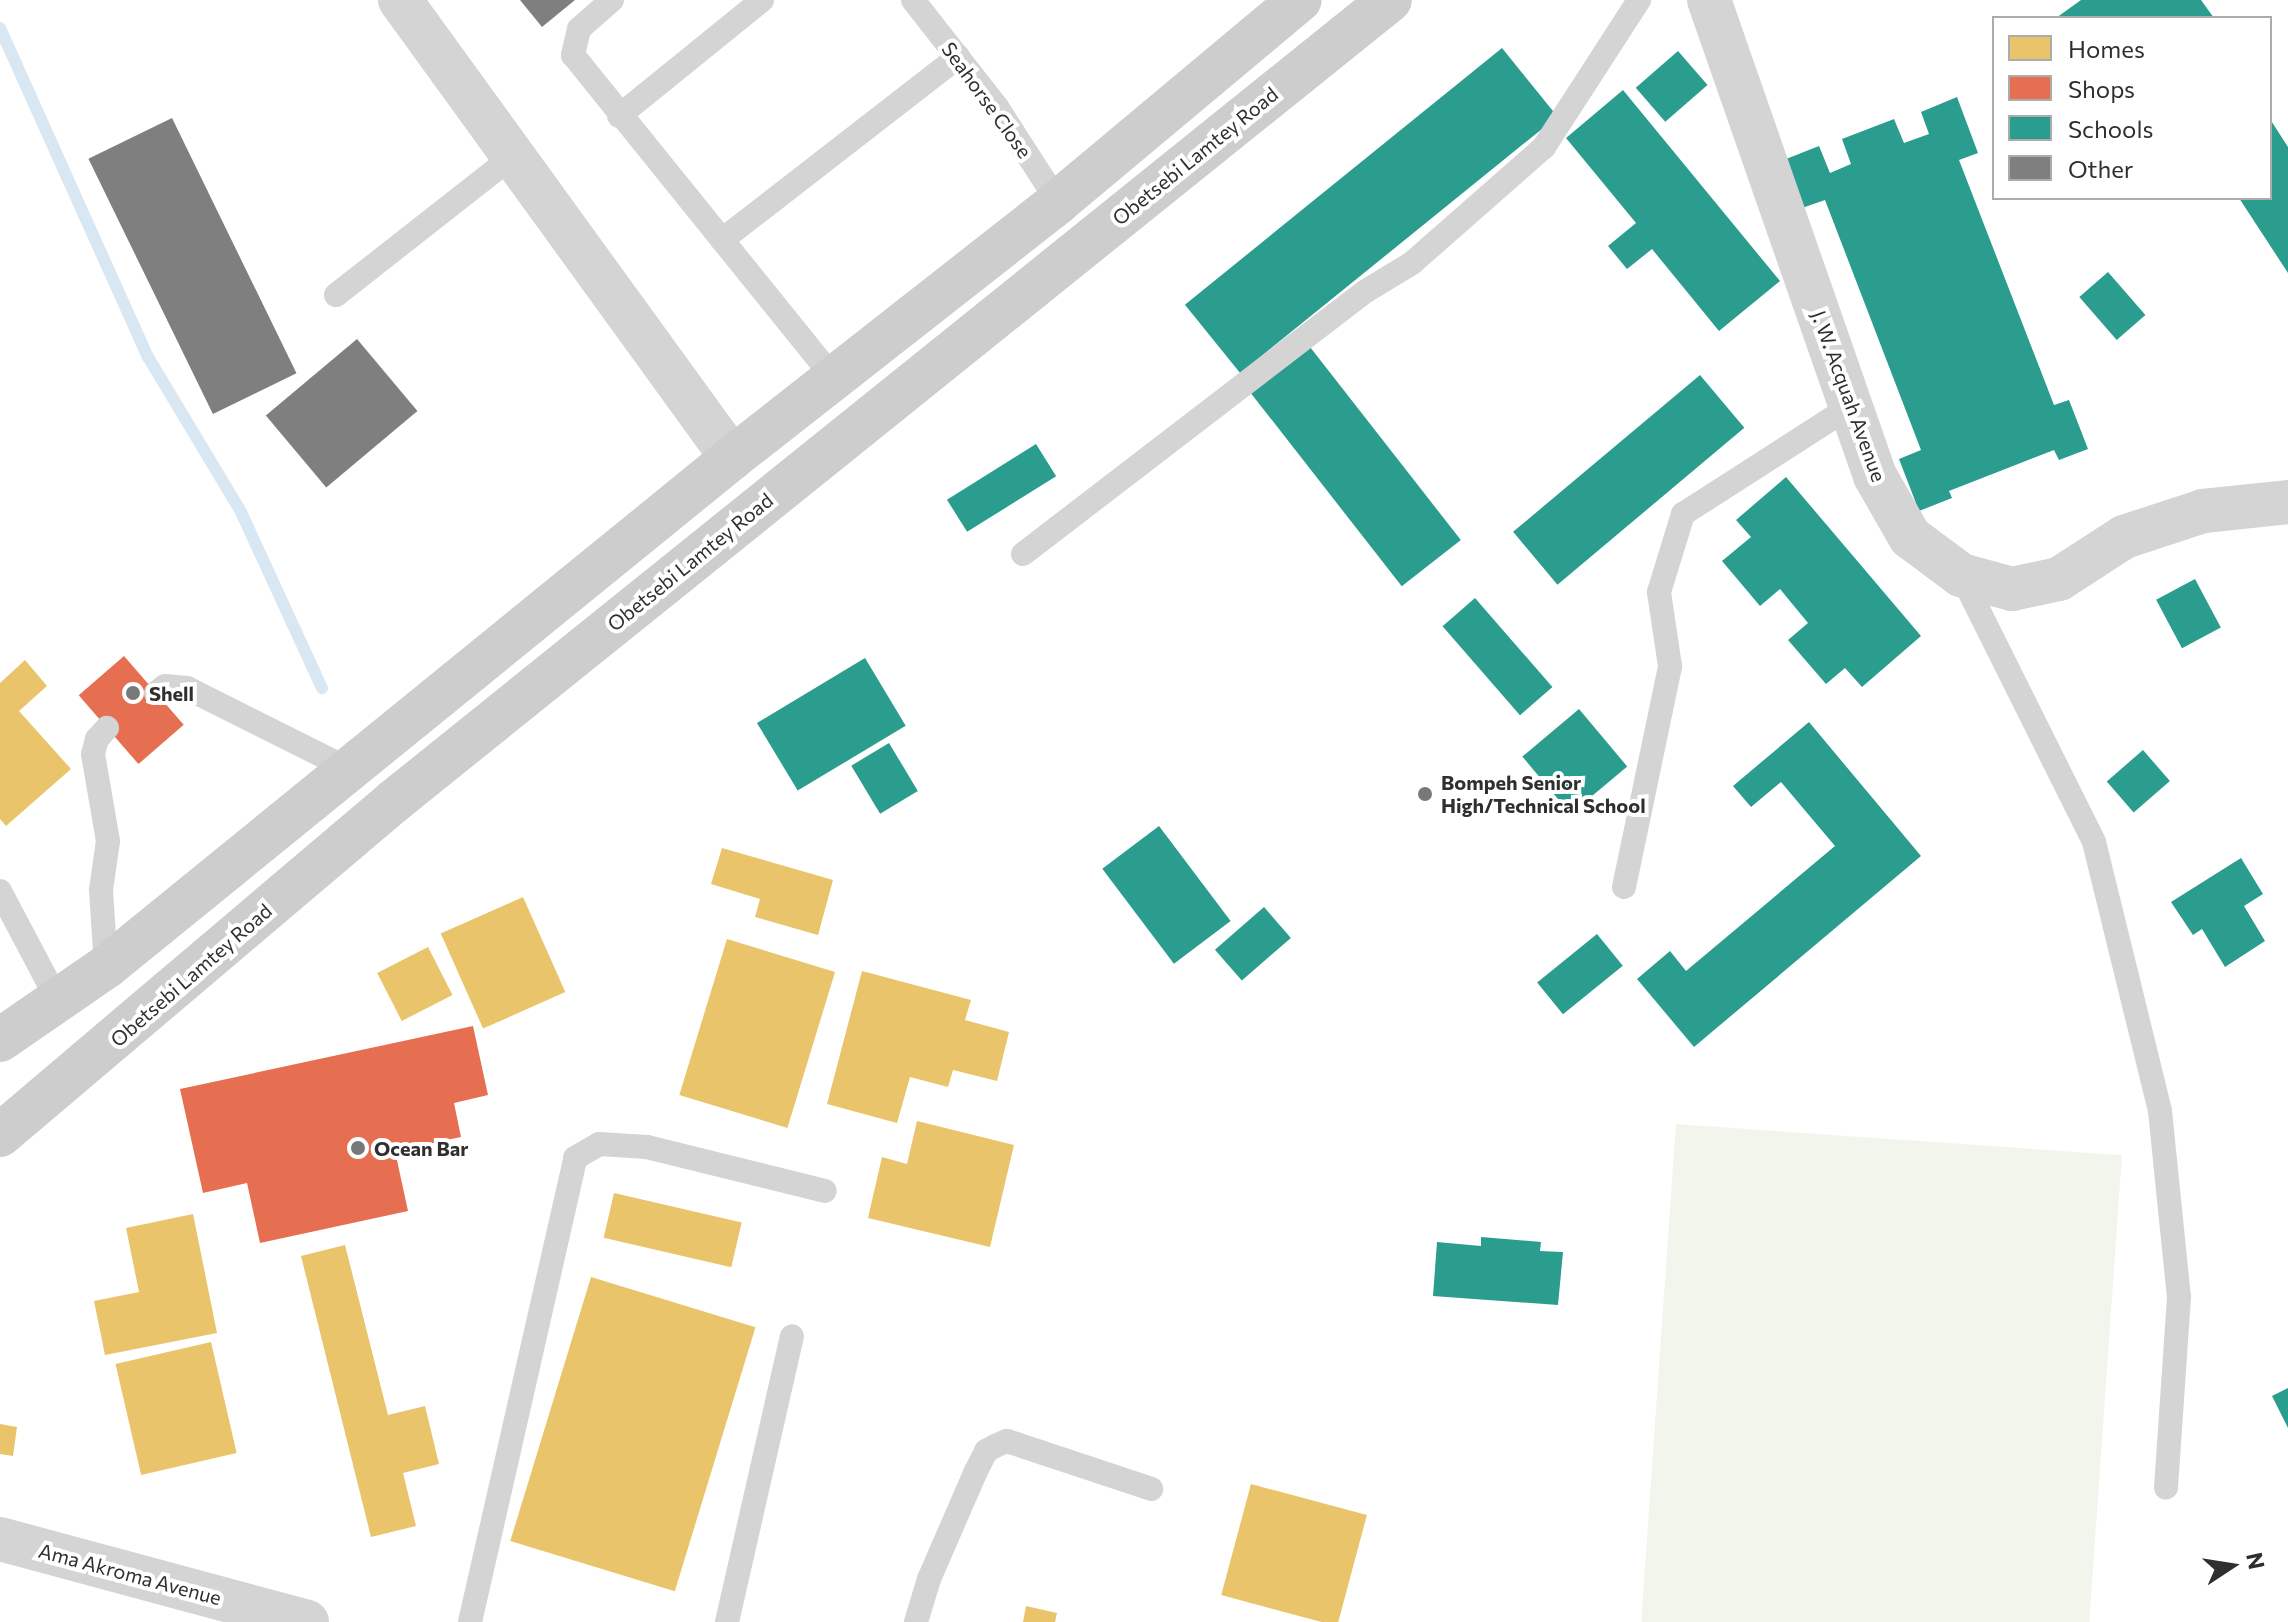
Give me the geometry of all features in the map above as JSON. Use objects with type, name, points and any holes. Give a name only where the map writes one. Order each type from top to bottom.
[{"type":"main road","points":[[0,1040],[106,967],[732,458],[1058,202],[1300,0]]},
{"type":"main road","name":"Obetsebi Lamtey Road","points":[[0,1135],[394,801],[1390,0]]},
{"type":"street","points":[[400,0],[732,458]]},
{"type":"street","name":"J. W. Acquah Avenue","points":[[1709,0],[1875,476],[1910,537],[1961,575],[2012,589],[2059,579],[2124,537],[2203,511],[2288,502]]},
{"type":"street","name":"Ama Akroma Avenue","points":[[0,1539],[307,1622]]},
{"type":"lane","points":[[612,0],[579,29],[573,55],[619,116],[834,379]]},
{"type":"lane","points":[[619,116],[762,0]]},
{"type":"lane","name":"Seahorse Close","points":[[913,0],[958,57],[1058,202]]},
{"type":"lane","points":[[1023,554],[1366,291],[1412,263],[1544,147],[1639,0]]},
{"type":"lane","points":[[722,240],[958,57]]},
{"type":"lane","points":[[336,295],[513,156]]},
{"type":"lane","points":[[1624,887],[1670,666],[1659,592],[1683,514],[1851,406]]},
{"type":"lane","points":[[1961,575],[2094,842],[2160,1111],[2179,1297],[2166,1488]]},
{"type":"lane","points":[[156,693],[165,686],[187,688],[351,770]]},
{"type":"lane","points":[[106,967],[101,890],[108,841],[93,754],[107,728]]},
{"type":"lane","points":[[0,891],[57,999]]},
{"type":"lane","points":[[470,1622],[575,1158],[599,1144],[647,1147],[825,1191]]},
{"type":"lane","points":[[727,1622],[792,1336]]},
{"type":"lane","points":[[916,1622],[929,1579],[975,1473],[995,1446],[1007,1441],[1151,1489]]},
{"type":"shaded area","points":[[1676,1124],[2122,1155],[2089,1622],[1641,1622]]},
{"type":"building: Homes","points":[[25,660],[47,686],[19,711],[71,769],[6,826],[0,819],[0,683]]},
{"type":"building: Homes","points":[[722,848],[833,880],[818,935],[755,917],[760,899],[711,884]]},
{"type":"building: Homes","points":[[523,897],[565,992],[483,1029],[441,934]]},
{"type":"building: Homes","points":[[727,939],[835,972],[787,1128],[679,1095]]},
{"type":"building: Homes","points":[[428,947],[453,995],[402,1021],[377,973]]},
{"type":"building: Homes","points":[[862,971],[971,1000],[965,1020],[1009,1032],[997,1081],[953,1070],[948,1087],[910,1077],[897,1123],[827,1104]]},
{"type":"building: Homes","points":[[917,1121],[1014,1145],[990,1247],[868,1218],[882,1157],[907,1164]]},
{"type":"building: Homes","points":[[614,1193],[742,1222],[731,1267],[604,1238]]},
{"type":"building: Homes","points":[[193,1214],[217,1333],[105,1355],[94,1301],[139,1292],[126,1228]]},
{"type":"building: Homes","points":[[345,1245],[388,1415],[425,1406],[439,1464],[403,1473],[416,1526],[371,1537],[301,1256]]},
{"type":"building: Homes","points":[[591,1277],[755,1327],[675,1591],[510,1541]]},
{"type":"building: Homes","points":[[211,1342],[237,1453],[141,1475],[116,1364]]},
{"type":"building: Homes","points":[[0,1424],[17,1427],[13,1456],[0,1454]]},
{"type":"building: Homes","points":[[1251,1484],[1367,1515],[1338,1622],[1322,1622],[1221,1595]]},
{"type":"building: Homes","points":[[1026,1606],[1057,1613],[1055,1622],[1023,1622]]},
{"type":"building: Shops","points":[[124,656],[184,725],[138,764],[79,695]]},
{"type":"building: Shops","points":[[473,1026],[488,1095],[454,1103],[461,1137],[395,1151],[408,1211],[260,1243],[247,1183],[203,1193],[180,1089]]},
{"type":"building: Schools","points":[[2081,0],[2201,0],[2213,16],[2059,16]]},
{"type":"building: Schools","points":[[1502,48],[1557,116],[1240,373],[1185,305]]},
{"type":"building: Schools","points":[[1678,51],[1708,85],[1665,122],[1636,88]]},
{"type":"building: Schools","points":[[1623,90],[1780,281],[1719,331],[1652,249],[1627,269],[1608,246],[1636,223],[1566,138]]},
{"type":"building: Schools","points":[[1957,97],[1978,153],[1959,160],[2054,405],[2069,400],[2088,449],[2059,460],[2054,450],[1949,491],[1952,498],[1919,511],[1899,459],[1921,450],[1825,200],[1799,209],[1781,161],[1819,146],[1830,173],[1851,164],[1842,139],[1894,119],[1904,143],[1929,134],[1921,112]]},
{"type":"building: Schools","points":[[2272,122],[2288,147],[2288,273],[2240,200],[2272,200]]},
{"type":"building: Schools","points":[[2108,272],[2145,315],[2117,340],[2079,297]]},
{"type":"building: Schools","points":[[1310,347],[1461,540],[1402,586],[1251,393]]},
{"type":"building: Schools","points":[[1700,375],[1744,428],[1557,585],[1513,532]]},
{"type":"building: Schools","points":[[1036,444],[1056,476],[967,532],[947,500]]},
{"type":"building: Schools","points":[[1786,477],[1921,636],[1862,687],[1845,668],[1826,684],[1788,640],[1808,623],[1780,589],[1760,606],[1722,561],[1751,537],[1736,520]]},
{"type":"building: Schools","points":[[2195,579],[2221,628],[2182,648],[2156,600]]},
{"type":"building: Schools","points":[[1475,598],[1552,687],[1520,715],[1443,626]]},
{"type":"building: Schools","points":[[865,658],[906,726],[798,791],[757,723]]},
{"type":"building: Schools","points":[[1579,709],[1627,766],[1571,814],[1522,757]]},
{"type":"building: Schools","points":[[1809,722],[1921,856],[1694,1047],[1637,979],[1670,951],[1686,971],[1835,846],[1781,782],[1751,807],[1733,786]]},
{"type":"building: Schools","points":[[889,743],[918,791],[880,814],[851,766]]},
{"type":"building: Schools","points":[[2143,750],[2170,781],[2134,812],[2107,781]]},
{"type":"building: Schools","points":[[1159,826],[1231,921],[1174,964],[1102,869]]},
{"type":"building: Schools","points":[[2241,858],[2263,894],[2244,906],[2265,941],[2225,967],[2202,929],[2193,935],[2171,902]]},
{"type":"building: Schools","points":[[1264,907],[1291,938],[1242,981],[1215,950]]},
{"type":"building: Schools","points":[[1597,934],[1623,966],[1563,1014],[1537,982]]},
{"type":"building: Schools","points":[[1481,1237],[1541,1242],[1540,1251],[1563,1252],[1558,1305],[1433,1296],[1437,1242],[1481,1246]]},
{"type":"building: Schools","points":[[2288,1388],[2288,1428],[2272,1396]]},
{"type":"building: Other","points":[[520,0],[575,0],[542,27]]},
{"type":"building: Other","points":[[172,118],[296,373],[213,414],[88,159]]},
{"type":"building: Other","points":[[357,339],[417,411],[326,487],[266,415]]},
{"type":"waterway","points":[[0,28],[148,357],[241,512],[322,688]]},
{"type":"place","name":"Shell","points":[[133,693]]},
{"type":"place","name":"Bompeh Senior High/Technical School","points":[[1425,794]]},
{"type":"place","name":"Ocean Bar","points":[[358,1148]]}]
